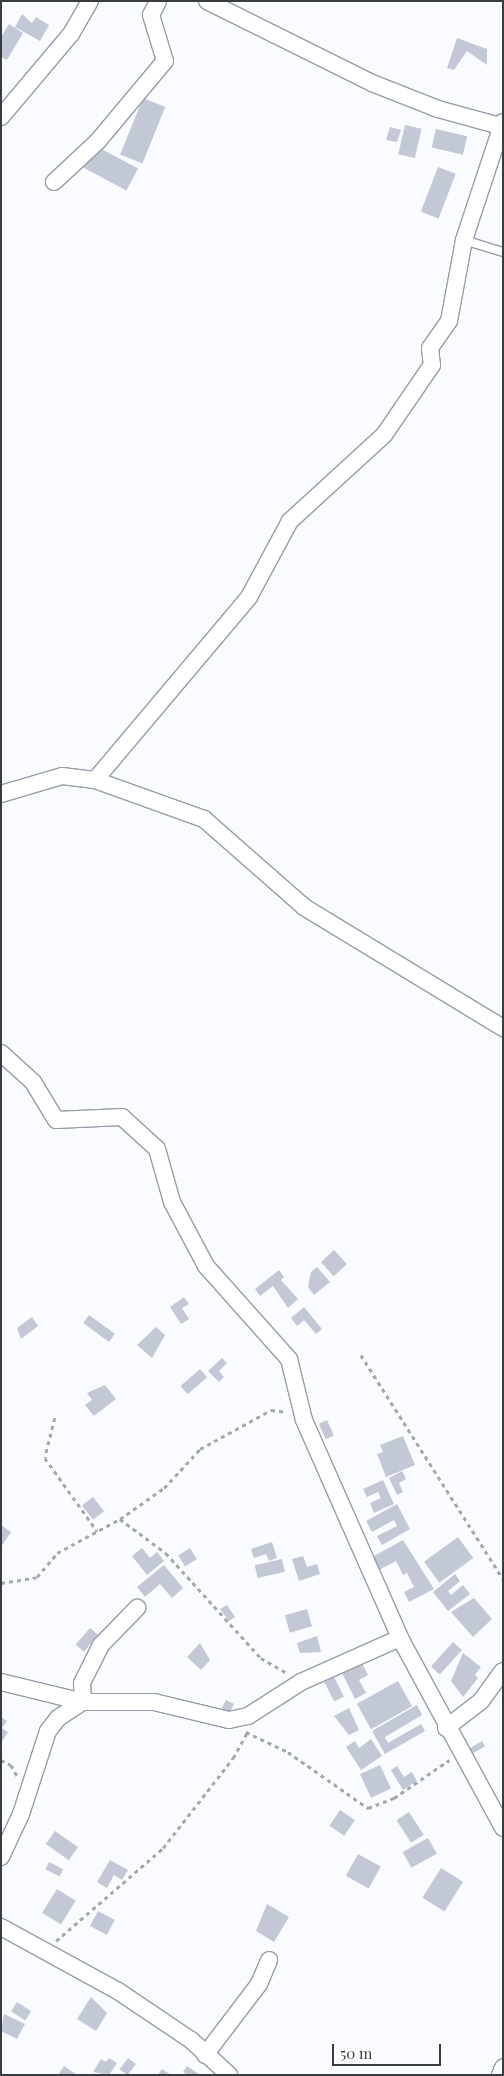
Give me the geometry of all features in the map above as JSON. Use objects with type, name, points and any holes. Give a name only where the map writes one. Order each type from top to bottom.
[{"type":"street","points":[[1,117],[71,34],[90,1]]},
{"type":"street","points":[[54,182],[98,141],[165,61],[151,15],[158,1]]},
{"type":"street","points":[[95,780],[249,596],[290,521],[357,464],[416,391],[432,365],[430,348],[449,321],[464,240],[500,148],[502,124],[438,109],[372,83],[207,1]]},
{"type":"street","points":[[1,794],[62,776],[95,780],[204,819],[304,907],[503,1028]]},
{"type":"street","points":[[1,1053],[33,1082],[56,1120],[122,1117],[157,1149],[172,1202],[206,1266],[289,1359],[304,1420],[400,1638],[459,1754],[503,1828]]},
{"type":"street","points":[[83,1702],[82,1683],[101,1645],[137,1608]]},
{"type":"street","points":[[1,1682],[83,1702],[154,1702],[229,1720],[248,1716],[301,1682],[400,1638]]},
{"type":"street","points":[[446,1728],[481,1701],[503,1671]]},
{"type":"street","points":[[1,1857],[31,1784],[48,1732],[58,1718],[83,1702]]},
{"type":"street","points":[[1,1927],[118,1991],[190,2040],[229,2075]]},
{"type":"street","points":[[205,2055],[259,1984],[269,1960]]},
{"type":"street","points":[[500,2075],[503,2068]]},
{"type":"lane","points":[[464,240],[503,252]]},
{"type":"path","points":[[361,1356],[503,1578]]},
{"type":"path","points":[[1,1583],[37,1576],[57,1553],[120,1519],[164,1488],[200,1450],[271,1410],[285,1411],[304,1420]]},
{"type":"path","points":[[55,1418],[45,1458],[97,1531]]},
{"type":"path","points":[[120,1519],[166,1553],[261,1658],[301,1682]]},
{"type":"path","points":[[239,1729],[288,1752],[368,1808],[394,1798],[459,1754]]},
{"type":"path","points":[[43,1950],[80,1924],[163,1848],[233,1758],[247,1733]]},
{"type":"path","points":[[1,1760],[11,1765],[20,1780],[31,1784]]},
{"type":"building","points":[[22,14],[32,23],[36,17],[49,25],[40,41],[15,27]]},
{"type":"building","points":[[9,24],[23,33],[7,60],[1,57],[1,37]]},
{"type":"building","points":[[457,38],[487,49],[487,65],[467,51],[454,70],[447,68]]},
{"type":"building","points":[[143,98],[165,107],[142,164],[120,155]]},
{"type":"building","points":[[405,125],[422,129],[415,158],[398,154]]},
{"type":"building","points":[[390,127],[401,130],[397,142],[386,140]]},
{"type":"building","points":[[436,129],[467,136],[463,155],[432,148]]},
{"type":"building","points":[[94,145],[138,168],[126,191],[82,167]]},
{"type":"building","points":[[438,167],[456,174],[439,219],[421,212]]},
{"type":"building","points":[[334,1250],[347,1264],[334,1276],[321,1262]]},
{"type":"building","points":[[317,1267],[330,1282],[314,1295],[308,1287],[311,1272]]},
{"type":"building","points":[[279,1270],[284,1277],[281,1280],[298,1299],[288,1308],[273,1286],[260,1296],[255,1289]]},
{"type":"building","points":[[184,1297],[189,1304],[182,1308],[189,1319],[181,1324],[170,1307]]},
{"type":"building","points":[[304,1307],[322,1329],[316,1334],[304,1320],[297,1326],[291,1318]]},
{"type":"building","points":[[89,1315],[115,1334],[109,1342],[83,1323]]},
{"type":"building","points":[[32,1317],[38,1326],[21,1339],[17,1328]]},
{"type":"building","points":[[156,1327],[165,1335],[152,1358],[137,1345]]},
{"type":"building","points":[[222,1358],[227,1363],[219,1371],[224,1377],[219,1382],[208,1371]]},
{"type":"building","points":[[200,1369],[207,1377],[188,1394],[180,1386]]},
{"type":"building","points":[[105,1385],[116,1399],[94,1416],[85,1405],[92,1400],[87,1393]]},
{"type":"building","points":[[327,1420],[334,1436],[326,1439],[319,1424]]},
{"type":"building","points":[[403,1436],[415,1465],[386,1477],[377,1454],[383,1452],[380,1445]]},
{"type":"building","points":[[402,1471],[406,1479],[399,1483],[403,1492],[397,1495],[389,1478]]},
{"type":"building","points":[[383,1480],[394,1504],[374,1513],[370,1503],[381,1498],[378,1492],[367,1497],[363,1489]]},
{"type":"building","points":[[93,1497],[104,1511],[93,1520],[82,1506]]},
{"type":"building","points":[[397,1504],[410,1529],[382,1545],[377,1536],[397,1526],[394,1520],[372,1532],[366,1521]]},
{"type":"building","points":[[1,1525],[11,1532],[1,1547]]},
{"type":"building","points":[[458,1537],[473,1558],[439,1583],[424,1562]]},
{"type":"building","points":[[403,1540],[434,1589],[409,1602],[404,1592],[414,1587],[407,1573],[403,1575],[396,1561],[379,1570],[372,1557]]},
{"type":"building","points":[[272,1542],[277,1558],[269,1561],[266,1554],[254,1558],[251,1549]]},
{"type":"building","points":[[142,1548],[150,1558],[157,1552],[164,1561],[147,1575],[132,1556]]},
{"type":"building","points":[[190,1548],[197,1559],[185,1566],[178,1555]]},
{"type":"building","points":[[303,1556],[307,1567],[317,1564],[320,1574],[299,1581],[292,1559]]},
{"type":"building","points":[[282,1559],[285,1572],[258,1578],[255,1565]]},
{"type":"building","points":[[164,1565],[183,1588],[172,1598],[160,1584],[145,1597],[137,1587]]},
{"type":"building","points":[[455,1574],[460,1581],[448,1591],[451,1595],[463,1585],[470,1594],[448,1611],[433,1592]]},
{"type":"building","points":[[474,1598],[492,1619],[473,1637],[451,1612]]},
{"type":"building","points":[[227,1605],[235,1617],[229,1621],[220,1609]]},
{"type":"building","points":[[307,1609],[312,1626],[290,1633],[285,1615]]},
{"type":"building","points":[[90,1628],[98,1635],[84,1652],[76,1645]]},
{"type":"building","points":[[317,1636],[321,1652],[300,1653],[297,1643]]},
{"type":"building","points":[[453,1642],[462,1650],[440,1675],[431,1667]]},
{"type":"building","points":[[200,1643],[210,1660],[201,1670],[187,1657]]},
{"type":"building","points":[[463,1653],[481,1667],[475,1675],[478,1678],[463,1697],[451,1681]]},
{"type":"building","points":[[362,1663],[368,1675],[359,1680],[366,1693],[355,1699],[342,1673]]},
{"type":"building","points":[[334,1677],[344,1697],[334,1702],[324,1682]]},
{"type":"building","points":[[398,1681],[412,1706],[371,1729],[357,1704]]},
{"type":"building","points":[[226,1700],[234,1704],[226,1719],[218,1715]]},
{"type":"building","points":[[417,1705],[422,1715],[385,1737],[388,1743],[421,1724],[425,1731],[385,1754],[372,1731]]},
{"type":"building","points":[[349,1708],[359,1730],[349,1735],[334,1716]]},
{"type":"building","points":[[1,1717],[7,1721],[2,1728],[8,1732],[1,1743]]},
{"type":"building","points":[[371,1739],[382,1756],[361,1770],[346,1747],[355,1741],[359,1748]]},
{"type":"building","points":[[482,1741],[485,1746],[469,1756],[466,1751]]},
{"type":"building","points":[[380,1765],[391,1789],[371,1798],[360,1774]]},
{"type":"building","points":[[397,1766],[404,1777],[412,1772],[417,1781],[403,1790],[391,1770]]},
{"type":"building","points":[[340,1810],[355,1820],[344,1836],[329,1826]]},
{"type":"building","points":[[409,1812],[424,1835],[411,1843],[396,1820]]},
{"type":"building","points":[[55,1831],[78,1847],[69,1860],[46,1844]]},
{"type":"building","points":[[428,1838],[437,1854],[411,1868],[403,1852]]},
{"type":"building","points":[[358,1854],[381,1867],[369,1888],[346,1876]]},
{"type":"building","points":[[110,1860],[128,1870],[122,1880],[114,1875],[107,1888],[97,1882]]},
{"type":"building","points":[[49,1862],[63,1869],[60,1876],[45,1869]]},
{"type":"building","points":[[441,1868],[463,1882],[445,1911],[422,1898]]},
{"type":"building","points":[[57,1889],[76,1901],[61,1924],[42,1913]]},
{"type":"building","points":[[267,1904],[289,1917],[274,1942],[256,1931]]},
{"type":"building","points":[[98,1911],[115,1920],[107,1935],[90,1926]]},
{"type":"building","points":[[91,1997],[107,2013],[96,2031],[77,2019]]},
{"type":"building","points":[[17,2002],[31,2011],[25,2020],[11,2011]]},
{"type":"building","points":[[4,2014],[25,2024],[17,2039],[1,2031]]},
{"type":"building","points":[[109,2058],[117,2063],[109,2075],[93,2072],[101,2059],[106,2062]]},
{"type":"building","points":[[128,2058],[136,2064],[128,2075],[120,2069]]},
{"type":"building","points":[[64,2066],[77,2075],[58,2075]]},
{"type":"building","points":[[187,2066],[200,2075],[188,2075],[183,2072]]},
{"type":"building","points":[[162,2069],[171,2075],[158,2075]]}]
